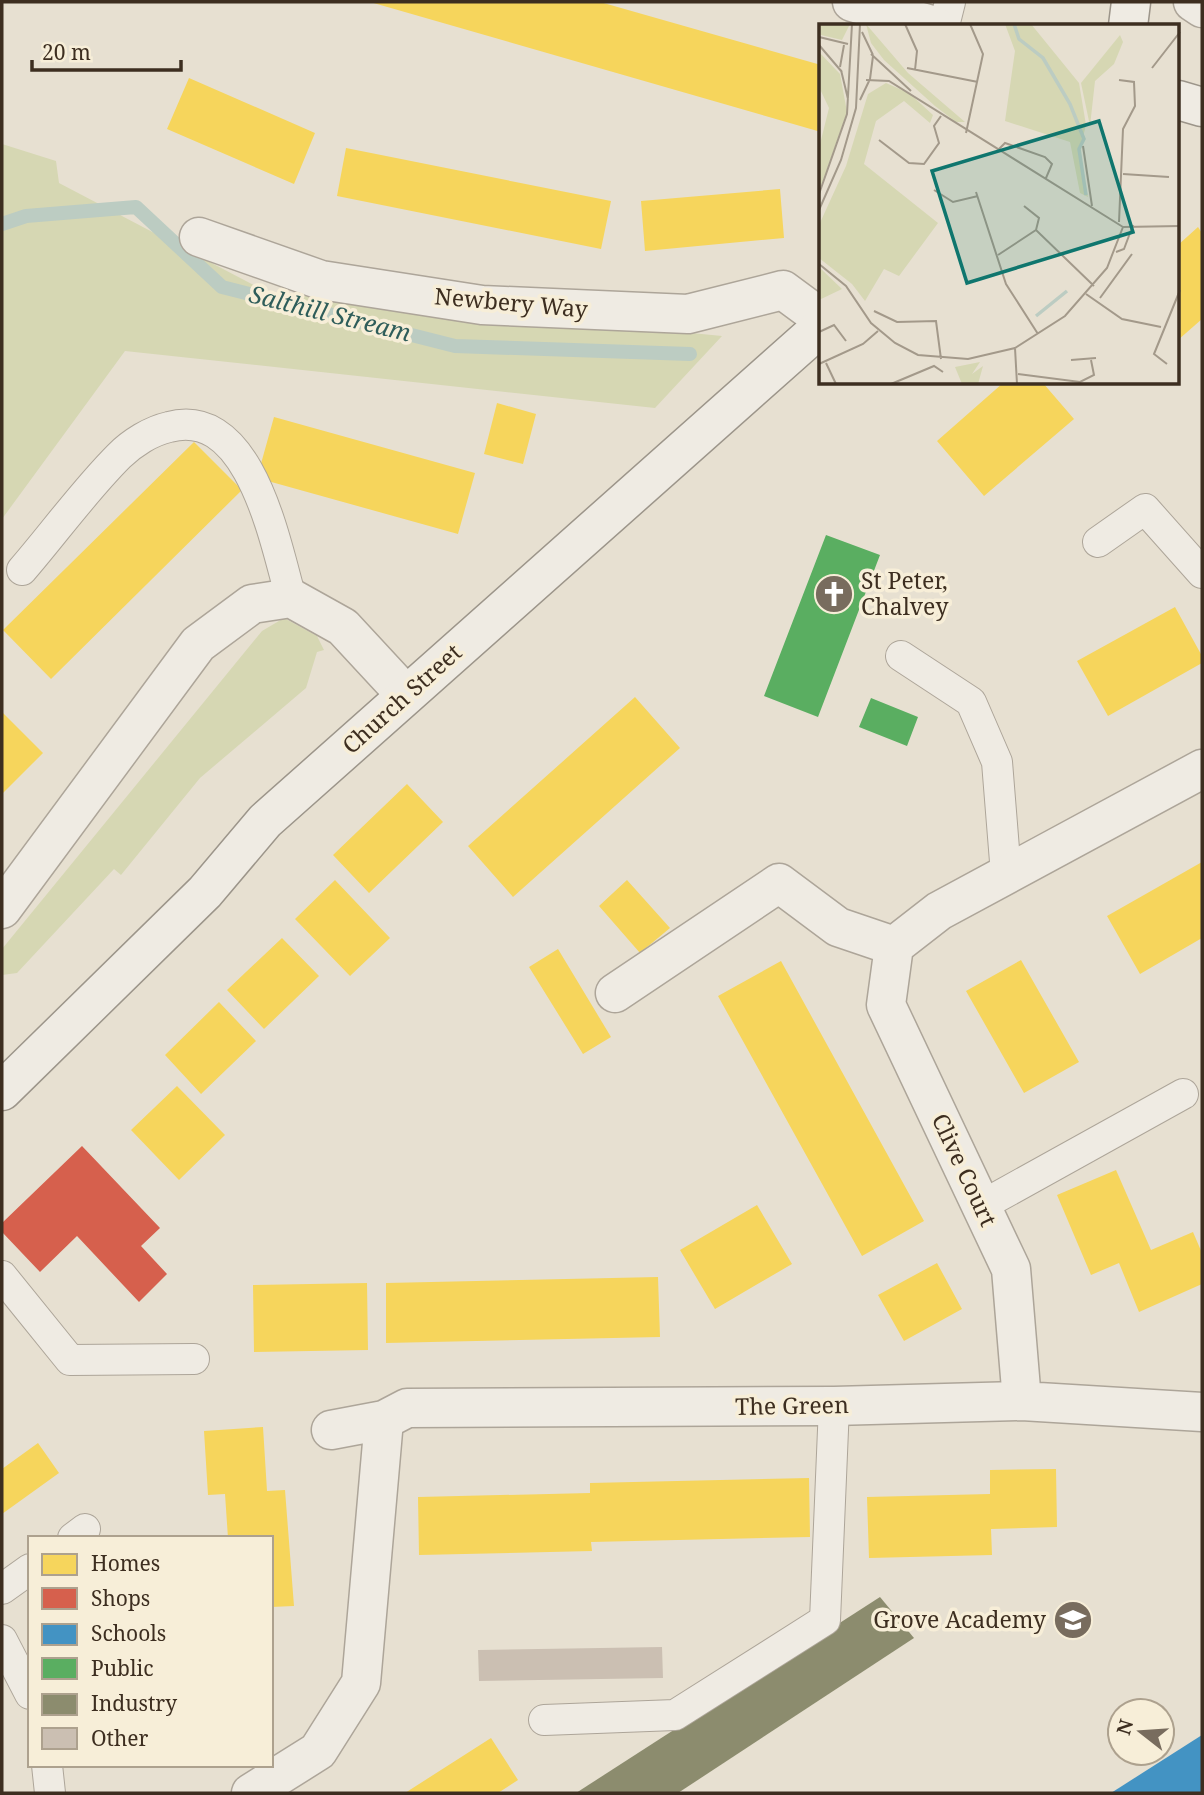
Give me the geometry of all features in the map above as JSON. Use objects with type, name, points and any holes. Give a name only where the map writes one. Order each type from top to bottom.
[{"type":"street","points":[[852,2],[928,24]]},
{"type":"street","points":[[1128,24],[1131,2]]},
{"type":"street","points":[[1193,2],[1202,8]]},
{"type":"street","points":[[1180,101],[1202,107]]},
{"type":"street","name":"Newbery Way","points":[[199,237],[321,280],[482,304],[688,314],[783,290],[819,317]]},
{"type":"street","name":"Church Street","points":[[2,1091],[205,892],[265,821],[819,329]]},
{"type":"street","points":[[2,909],[198,644],[252,604],[291,598],[343,628],[406,695]]},
{"type":"street","points":[[615,993],[779,883],[838,927],[894,946],[939,911],[1202,769]]},
{"type":"street","name":"Clive Court","points":[[894,946],[886,1005],[1011,1269],[1022,1401]]},
{"type":"street","name":"The Green","points":[[331,1430],[384,1420],[407,1408],[834,1406],[1022,1401],[1202,1412]]},
{"type":"street","points":[[251,1793],[318,1751],[361,1684],[384,1420]]},
{"type":"lane","points":[[944,24],[950,2]]},
{"type":"lane","points":[[22,570],[120,455],[154,430],[180,424],[198,424],[211,429],[234,450],[258,490],[291,598]]},
{"type":"lane","points":[[1098,542],[1144,509],[1202,573]]},
{"type":"lane","points":[[901,656],[971,702],[997,762],[1006,874]]},
{"type":"lane","points":[[981,1206],[1183,1094]]},
{"type":"lane","points":[[2,1276],[70,1360],[194,1359]]},
{"type":"lane","points":[[544,1720],[675,1715],[825,1620],[834,1406]]},
{"type":"lane","points":[[2,1589],[28,1570]]},
{"type":"lane","points":[[2,1640],[28,1690]]},
{"type":"lane","points":[[47,1767],[50,1793]]},
{"type":"green space","points":[[2,144],[56,161],[59,183],[265,291],[722,336],[655,408],[125,351],[2,519]]},
{"type":"green space","points":[[284,618],[317,636],[324,650],[317,652],[306,688],[200,778],[121,875],[114,869],[17,973],[2,975],[2,949],[262,631]]},
{"type":"building: Homes","points":[[370,2],[600,2],[819,64],[819,131]]},
{"type":"building: Homes","points":[[189,78],[315,133],[294,184],[167,129]]},
{"type":"building: Homes","points":[[346,148],[611,201],[601,249],[337,196]]},
{"type":"building: Homes","points":[[780,189],[784,238],[645,251],[641,201]]},
{"type":"building: Homes","points":[[1198,227],[1202,233],[1202,319],[1180,338],[1180,243]]},
{"type":"building: Homes","points":[[1001,385],[1045,385],[1074,419],[984,496],[937,441]]},
{"type":"building: Homes","points":[[497,403],[536,414],[523,464],[484,454]]},
{"type":"building: Homes","points":[[274,417],[475,473],[458,534],[257,478]]},
{"type":"building: Homes","points":[[194,442],[242,490],[51,679],[3,630]]},
{"type":"building: Homes","points":[[1175,607],[1202,656],[1202,663],[1108,716],[1077,661]]},
{"type":"building: Homes","points":[[635,697],[680,748],[513,897],[468,846]]},
{"type":"building: Homes","points":[[2,712],[43,753],[2,794]]},
{"type":"building: Homes","points":[[407,784],[443,822],[369,893],[333,855]]},
{"type":"building: Homes","points":[[1202,862],[1202,938],[1140,974],[1107,916]]},
{"type":"building: Homes","points":[[335,880],[390,938],[350,976],[295,919]]},
{"type":"building: Homes","points":[[627,880],[670,928],[640,953],[599,906]]},
{"type":"building: Homes","points":[[282,938],[319,976],[264,1029],[227,990]]},
{"type":"building: Homes","points":[[558,949],[611,1037],[583,1054],[529,967]]},
{"type":"building: Homes","points":[[1021,960],[1079,1062],[1024,1093],[966,991]]},
{"type":"building: Homes","points":[[781,961],[924,1221],[862,1256],[718,996]]},
{"type":"building: Homes","points":[[219,1002],[256,1041],[201,1094],[165,1055]]},
{"type":"building: Homes","points":[[177,1086],[225,1135],[179,1180],[131,1130]]},
{"type":"building: Homes","points":[[1116,1170],[1151,1250],[1193,1232],[1202,1253],[1202,1284],[1139,1312],[1119,1263],[1091,1275],[1057,1195]]},
{"type":"building: Homes","points":[[757,1205],[792,1264],[715,1309],[680,1250]]},
{"type":"building: Homes","points":[[937,1263],[962,1309],[904,1341],[878,1295]]},
{"type":"building: Homes","points":[[658,1277],[660,1337],[386,1343],[386,1283]]},
{"type":"building: Homes","points":[[367,1283],[368,1350],[254,1352],[253,1285]]},
{"type":"building: Homes","points":[[263,1427],[267,1491],[285,1490],[294,1606],[273,1607],[273,1536],[228,1536],[225,1494],[208,1495],[204,1431]]},
{"type":"building: Homes","points":[[38,1443],[59,1473],[2,1514],[2,1469]]},
{"type":"building: Homes","points":[[1056,1469],[1057,1527],[991,1529],[992,1555],[869,1558],[867,1497],[990,1494],[990,1470]]},
{"type":"building: Homes","points":[[809,1478],[810,1537],[591,1542],[592,1551],[419,1555],[418,1497],[590,1493],[590,1483]]},
{"type":"building: Homes","points":[[491,1738],[518,1780],[498,1793],[405,1793]]},
{"type":"building: Shops","points":[[82,1146],[160,1228],[141,1246],[167,1274],[139,1302],[77,1236],[40,1272],[2,1232],[2,1223]]},
{"type":"building: Schools","points":[[1202,1735],[1202,1793],[1111,1793],[1152,1767],[1176,1767],[1176,1752]]},
{"type":"building: Public","name":"St Peter, Chalvey","points":[[826,535],[880,555],[818,717],[764,696]]},
{"type":"building: Public","points":[[871,698],[918,717],[907,746],[859,727]]},
{"type":"building: Industry","points":[[880,1597],[914,1638],[678,1793],[576,1793]]},
{"type":"building: Other","points":[[662,1647],[663,1678],[479,1681],[478,1650]]},
{"type":"waterway","name":"Salthill Stream","points":[[2,224],[26,216],[136,207],[222,287],[455,346],[690,354]]},
{"type":"place","name":"St Peter, Chalvey","points":[[834,594]]},
{"type":"place","name":"Grove Academy","points":[[1073,1620]]}]
